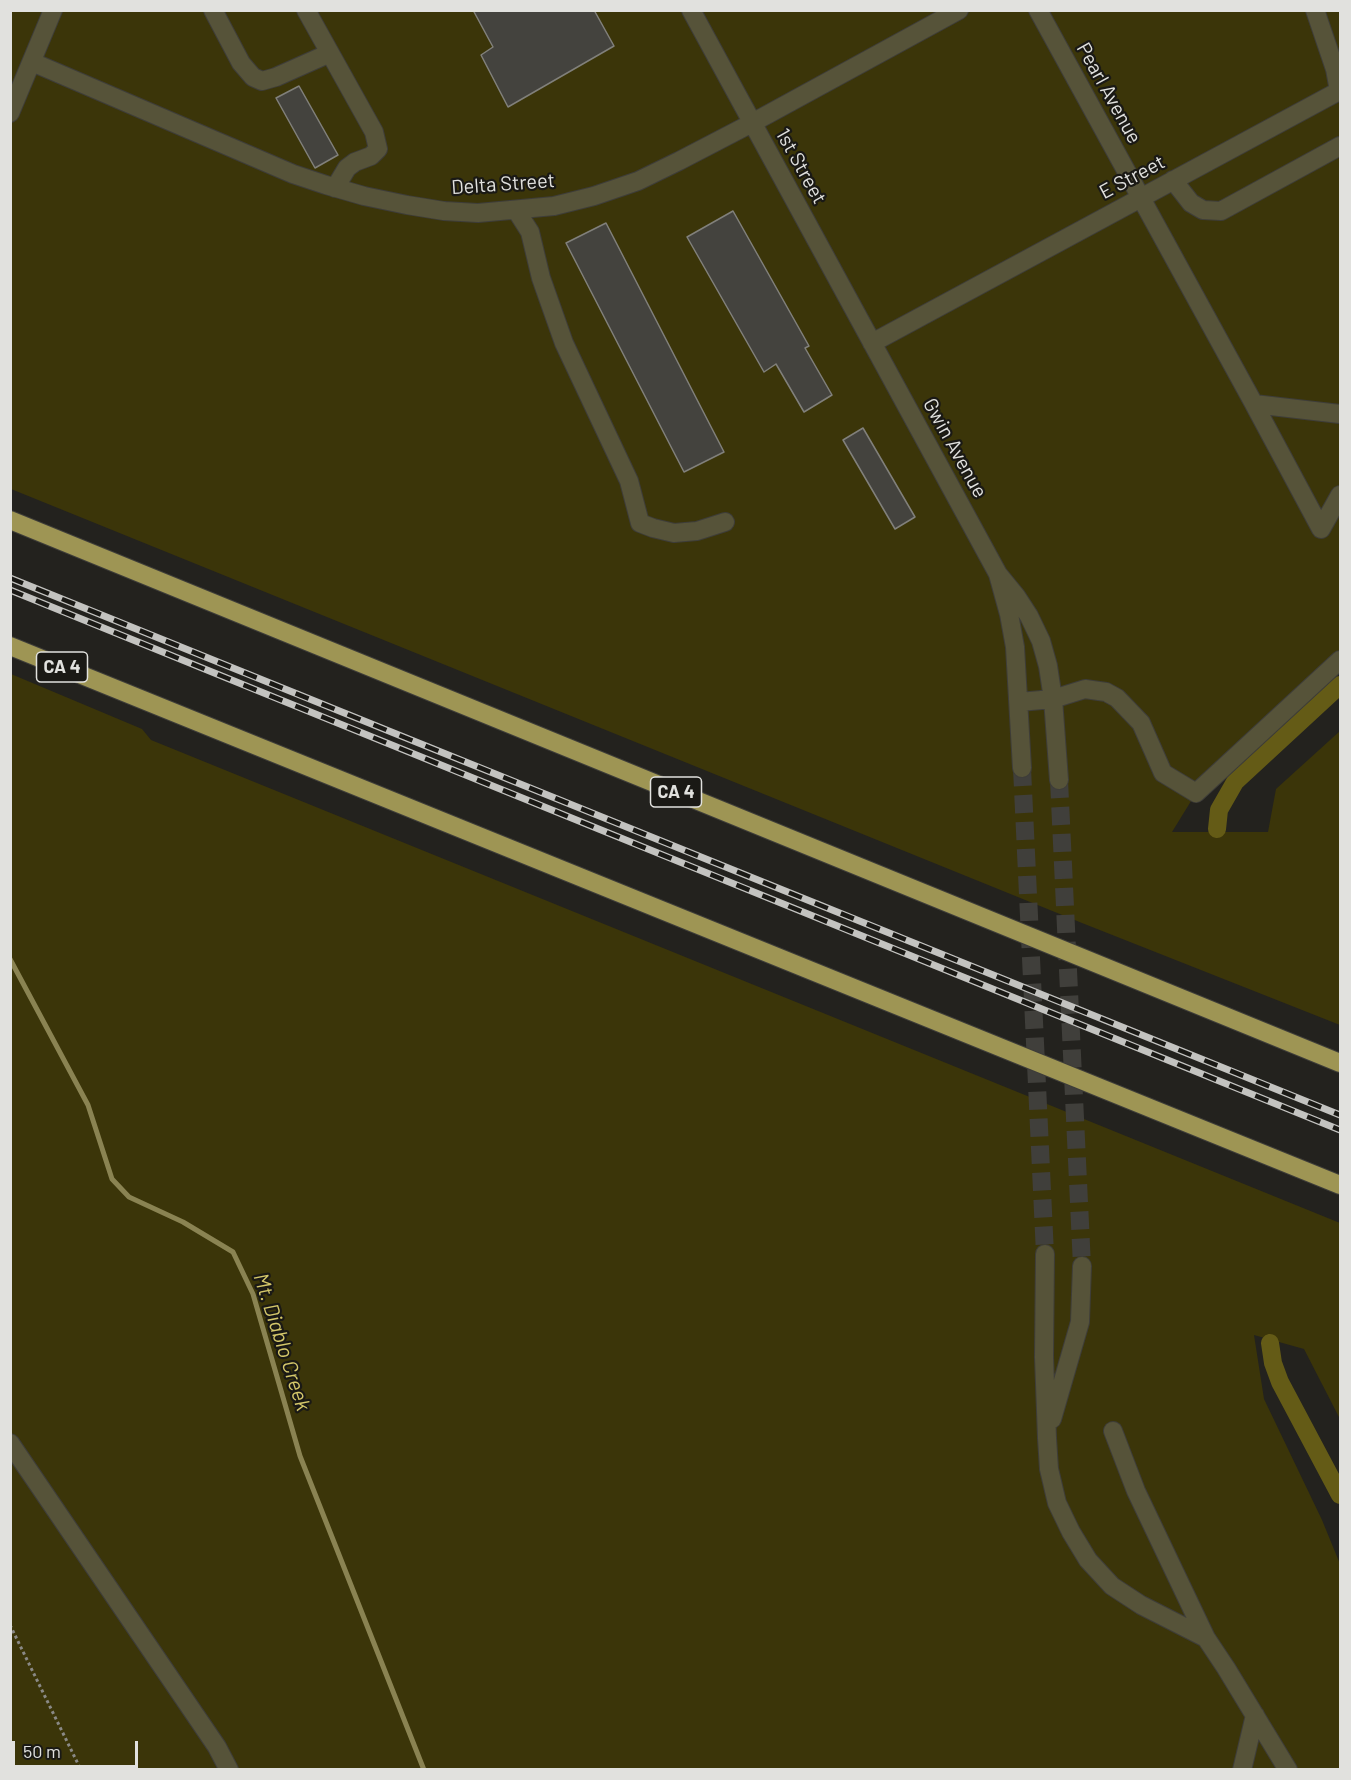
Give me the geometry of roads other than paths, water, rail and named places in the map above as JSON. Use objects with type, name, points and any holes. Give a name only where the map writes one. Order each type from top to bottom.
[{"type":"highway","name":"CA 4","points":[[10,520],[1341,1063]]},
{"type":"highway","name":"CA 4","points":[[10,646],[1341,1185]]},
{"type":"street","points":[[10,113],[53,10]]},
{"type":"street","points":[[213,10],[241,63],[254,77],[262,81],[330,53]]},
{"type":"street","points":[[306,10],[374,132],[378,149],[370,156],[350,165],[335,188]]},
{"type":"street","name":"1st Street","points":[[691,10],[872,343]]},
{"type":"street","name":"Delta Street","points":[[32,62],[293,174],[364,196],[444,211],[478,213],[554,206],[594,196],[638,181],[752,123],[958,10]]},
{"type":"street","name":"Pearl Avenue","points":[[1038,10],[1321,529],[1341,495]]},
{"type":"street","name":"E Street","points":[[872,343],[1173,180],[1340,93],[1335,69],[1314,10]]},
{"type":"street","points":[[1173,180],[1191,204],[1203,210],[1221,211],[1341,146]]},
{"type":"street","points":[[516,210],[530,232],[541,278],[564,343],[629,481],[640,523],[674,532],[697,531],[725,522]]},
{"type":"street","name":"Gwin Avenue","points":[[872,343],[998,574]]},
{"type":"street","points":[[1254,404],[1341,414]]},
{"type":"street","points":[[998,574],[1029,616],[1041,641],[1053,699],[1059,780]]},
{"type":"street","points":[[998,574],[1015,647],[1022,768]]},
{"type":"street","points":[[1019,702],[1053,699],[1084,689],[1106,692],[1117,698],[1140,723],[1163,773],[1196,793],[1341,660]]},
{"type":"street","points":[[1045,1254],[1044,1357],[1047,1438],[1049,1469],[1057,1503],[1088,1560],[1112,1586],[1141,1605],[1206,1638]]},
{"type":"street","points":[[1047,1438],[1080,1322],[1082,1266]]},
{"type":"street","points":[[1113,1431],[1136,1491],[1206,1638],[1288,1770]]},
{"type":"street","points":[[10,1443],[211,1737],[229,1770]]},
{"type":"street","points":[[1242,1770],[1255,1715]]},
{"type":"waterway","points":[[1217,829],[1219,810],[1235,782],[1340,685]]},
{"type":"waterway","name":"Mt. Diablo Creek","points":[[10,959],[88,1105],[112,1179],[129,1197],[183,1222],[233,1252],[253,1294],[300,1456],[424,1770]]},
{"type":"waterway","points":[[1270,1343],[1273,1363],[1280,1382],[1340,1495]]},
{"type":"tunnel","points":[[1022,768],[1045,1254]]},
{"type":"tunnel","points":[[1059,780],[1082,1266]]},
{"type":"railway","points":[[10,578],[1340,1115]]},
{"type":"railway","points":[[10,590],[1340,1130]]}]
